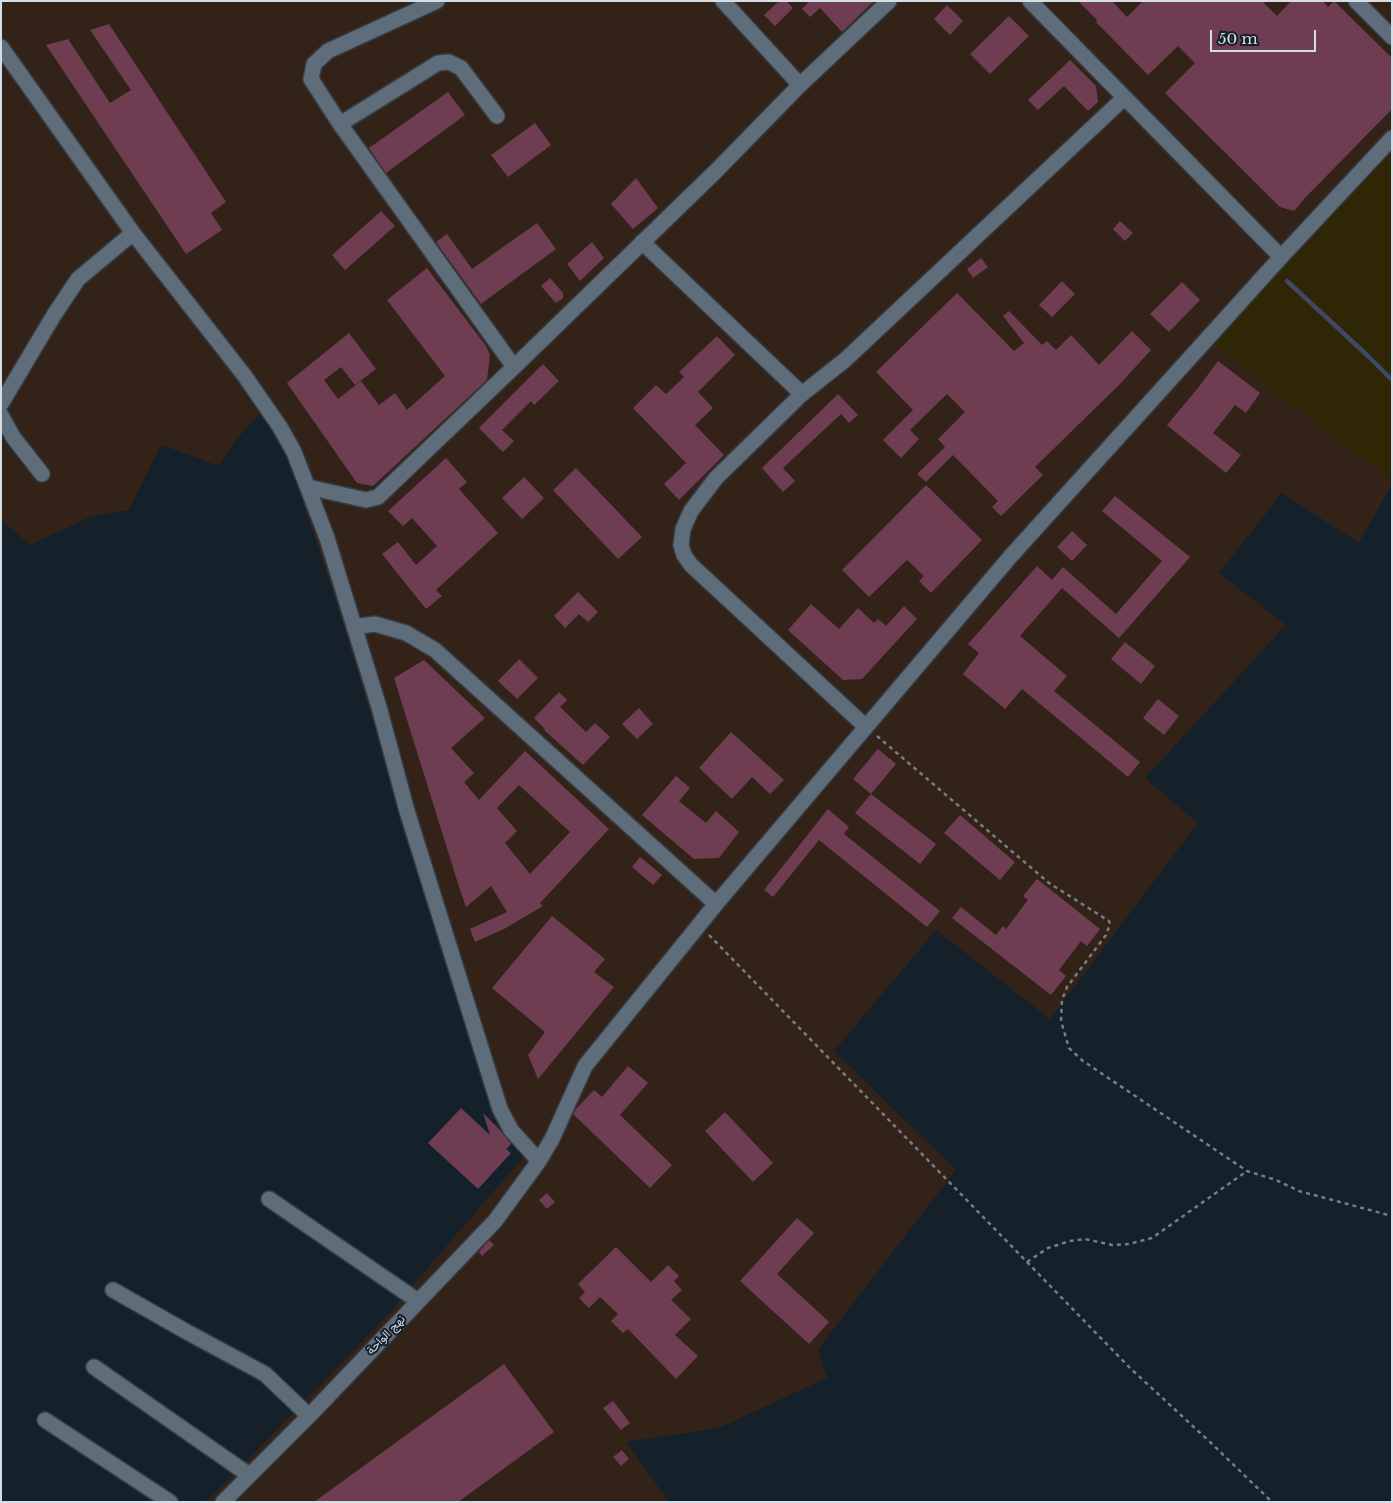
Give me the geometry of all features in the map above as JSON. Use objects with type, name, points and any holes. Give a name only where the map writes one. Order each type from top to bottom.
[{"type":"street","points":[[437,1],[328,51],[314,64],[311,79],[340,124],[514,367]]},
{"type":"street","points":[[723,1],[800,85]]},
{"type":"street","points":[[308,488],[366,500],[378,497],[716,171],[800,85],[889,1]]},
{"type":"street","points":[[1030,1],[1281,257]]},
{"type":"street","points":[[1356,1],[1392,36]]},
{"type":"street","points":[[3,46],[133,233],[244,375],[280,427],[294,452],[327,538],[380,707],[407,811],[500,1109],[511,1130],[539,1160]]},
{"type":"street","points":[[340,124],[438,63],[449,62],[461,68],[497,116]]},
{"type":"street","points":[[866,727],[691,565],[684,555],[681,545],[683,528],[700,497],[716,478],[802,394],[846,360],[1124,98]]},
{"type":"street","name":"نهج الواحة","points":[[223,1502],[309,1416],[495,1221],[552,1139],[585,1066],[716,904],[1010,557],[1281,257],[1392,138]]},
{"type":"street","points":[[1,404],[54,315],[78,279],[133,233]]},
{"type":"street","points":[[642,242],[802,394]]},
{"type":"street","points":[[1,415],[13,437],[42,474]]},
{"type":"street","points":[[354,627],[376,624],[406,633],[435,650],[716,904]]},
{"type":"street","points":[[270,1199],[418,1302]]},
{"type":"street","points":[[113,1290],[265,1374],[309,1416]]},
{"type":"street","points":[[94,1367],[249,1475]]},
{"type":"street","points":[[45,1420],[170,1502]]},
{"type":"path","points":[[866,727],[1049,883],[1110,924],[1106,935],[1067,987],[1062,1000],[1060,1010],[1061,1021],[1069,1048],[1083,1061],[1247,1170],[1276,1180],[1299,1191],[1392,1216]]},
{"type":"path","points":[[699,925],[1130,1368],[1272,1502]]},
{"type":"path","points":[[1027,1263],[1048,1248],[1070,1241],[1085,1239],[1112,1245],[1129,1244],[1152,1238],[1247,1170]]},
{"type":"shaded area","points":[[1,1],[1392,1],[1392,484],[1359,543],[1282,493],[1219,573],[1286,625],[1145,778],[1198,823],[1050,1019],[936,930],[834,1051],[956,1170],[818,1349],[827,1378],[719,1428],[626,1442],[669,1502],[204,1502],[219,1489],[383,1320],[529,1150],[518,1140],[399,805],[334,595],[290,464],[262,411],[237,439],[219,466],[161,445],[129,510],[90,517],[30,545],[1,520]]},
{"type":"sand","points":[[1392,131],[1392,480],[1203,337]]},
{"type":"building","points":[[779,1],[786,1],[793,8],[775,26],[764,15]]},
{"type":"building","points":[[810,1],[874,1],[842,32],[820,8],[810,17],[802,9]]},
{"type":"building","points":[[1078,1],[1112,1],[1127,17],[1143,1],[1262,1],[1277,16],[1291,1],[1323,1],[1328,7],[1334,1],[1392,58],[1392,109],[1294,211],[1280,207],[1165,93],[1195,63],[1178,46],[1148,75]]},
{"type":"building","points":[[947,5],[963,21],[950,35],[934,19]]},
{"type":"building","points":[[1009,16],[1029,36],[990,74],[970,54]]},
{"type":"building","points":[[109,24],[226,202],[211,213],[222,230],[186,254],[46,45],[68,39],[110,103],[131,90],[90,30]]},
{"type":"building","points":[[1070,60],[1096,86],[1098,102],[1088,111],[1064,86],[1038,110],[1028,100]]},
{"type":"building","points":[[448,92],[465,115],[386,173],[369,148]]},
{"type":"building","points":[[535,123],[551,145],[508,177],[491,155]]},
{"type":"building","points":[[636,178],[658,208],[633,229],[611,204]]},
{"type":"building","points":[[381,211],[395,226],[345,270],[332,255]]},
{"type":"building","points":[[1120,221],[1133,233],[1125,241],[1113,229]]},
{"type":"building","points":[[537,223],[556,249],[481,304],[436,242],[447,234],[472,269]]},
{"type":"building","points":[[592,242],[604,258],[580,281],[567,264]]},
{"type":"building","points":[[981,258],[988,267],[973,278],[967,269]]},
{"type":"building","points":[[427,268],[486,346],[490,355],[487,380],[373,486],[357,483],[287,383],[349,333],[376,369],[355,385],[341,367],[324,380],[338,399],[361,381],[379,405],[395,393],[407,410],[445,376],[387,300]]},
{"type":"building","points":[[550,278],[563,293],[563,298],[556,303],[541,286]]},
{"type":"building","points":[[1062,281],[1075,294],[1052,317],[1039,305]]},
{"type":"building","points":[[1182,282],[1200,300],[1169,332],[1150,314]]},
{"type":"building","points":[[957,293],[1014,351],[1024,343],[1003,316],[1009,311],[1042,345],[1047,341],[1056,350],[1071,335],[1099,365],[1132,331],[1151,350],[1119,385],[1035,467],[1043,475],[1001,516],[992,507],[998,501],[953,455],[926,482],[917,474],[945,447],[938,439],[965,412],[947,394],[910,430],[919,439],[901,458],[883,440],[913,410],[876,372]]},
{"type":"building","points":[[717,336],[735,355],[698,392],[713,408],[695,425],[724,455],[679,500],[664,484],[686,463],[633,408],[656,385],[666,394],[684,377],[679,372]]},
{"type":"building","points":[[1218,361],[1260,393],[1246,413],[1235,405],[1213,433],[1241,455],[1226,473],[1167,425]]},
{"type":"building","points":[[543,364],[559,381],[534,405],[531,401],[502,430],[514,441],[503,452],[479,428]]},
{"type":"building","points":[[838,394],[858,415],[849,423],[841,414],[783,468],[795,481],[783,492],[762,468]]},
{"type":"building","points":[[446,458],[467,482],[459,489],[498,533],[436,590],[442,596],[426,609],[382,554],[398,542],[416,565],[437,546],[412,518],[403,526],[388,511]]},
{"type":"building","points":[[576,468],[642,537],[618,559],[553,490]]},
{"type":"building","points":[[524,477],[544,498],[522,519],[502,498]]},
{"type":"building","points":[[926,485],[982,540],[931,593],[919,581],[924,576],[907,560],[869,597],[842,570]]},
{"type":"building","points":[[1115,496],[1190,557],[1119,638],[1062,588],[1020,636],[1067,676],[1054,691],[1140,762],[1128,777],[1022,689],[1005,709],[963,674],[979,653],[968,644],[1037,566],[1052,580],[1063,567],[1116,614],[1162,561],[1102,511]]},
{"type":"building","points":[[1072,531],[1087,545],[1072,561],[1057,547]]},
{"type":"building","points":[[578,592],[598,612],[588,622],[579,614],[565,628],[554,616]]},
{"type":"building","points":[[811,604],[839,629],[858,608],[874,623],[878,619],[886,626],[904,606],[917,619],[862,679],[843,680],[788,630]]},
{"type":"building","points":[[1125,642],[1155,666],[1141,684],[1111,659]]},
{"type":"building","points":[[519,659],[538,678],[517,699],[498,681]]},
{"type":"building","points":[[424,660],[485,718],[451,748],[474,773],[464,782],[479,800],[525,751],[609,829],[540,903],[543,906],[504,929],[475,942],[470,929],[507,912],[491,886],[466,907],[394,678]],"holes":[[[519,785],[570,832],[530,874],[505,843],[517,831],[497,808]]]},
{"type":"building","points":[[559,692],[567,700],[560,707],[586,732],[595,723],[610,737],[583,765],[544,730],[534,718]]},
{"type":"building","points":[[1158,699],[1179,716],[1164,735],[1143,718]]},
{"type":"building","points":[[639,708],[653,724],[637,739],[622,724]]},
{"type":"building","points":[[731,732],[784,780],[770,794],[752,777],[732,799],[699,768]]},
{"type":"building","points":[[878,749],[896,764],[871,794],[853,779]]},
{"type":"building","points":[[676,776],[690,788],[679,801],[706,823],[716,811],[739,832],[719,858],[694,859],[642,815]]},
{"type":"building","points":[[871,794],[936,844],[920,864],[855,813]]},
{"type":"building","points":[[828,809],[849,827],[844,834],[940,911],[927,927],[819,840],[773,897],[764,890]]},
{"type":"building","points":[[960,815],[1015,862],[1000,880],[944,833]]},
{"type":"building","points":[[640,857],[662,875],[653,885],[632,867]]},
{"type":"building","points":[[1037,879],[1100,929],[1087,946],[1081,941],[1059,970],[1066,976],[1051,995],[952,918],[961,907],[996,935],[1003,926],[1006,929],[1028,900],[1023,896]]},
{"type":"building","points":[[552,916],[605,959],[594,972],[614,987],[538,1079],[528,1055],[545,1032],[492,988]]},
{"type":"building","points":[[628,1066],[648,1083],[620,1115],[672,1165],[650,1188],[573,1114],[594,1090],[602,1097]]},
{"type":"building","points":[[461,1108],[490,1135],[483,1113],[511,1144],[506,1149],[511,1153],[478,1189],[428,1143]]},
{"type":"building","points":[[725,1112],[773,1163],[753,1182],[705,1131]]},
{"type":"building","points":[[547,1193],[555,1202],[547,1209],[539,1200]]},
{"type":"building","points":[[797,1218],[814,1233],[777,1274],[829,1322],[809,1344],[740,1281]]},
{"type":"building","points":[[489,1240],[494,1245],[482,1256],[479,1252]]},
{"type":"building","points":[[616,1247],[651,1282],[668,1265],[679,1276],[674,1281],[682,1290],[671,1300],[691,1319],[675,1335],[698,1356],[676,1379],[628,1329],[623,1333],[611,1321],[618,1314],[600,1297],[589,1308],[579,1298],[585,1292],[578,1284]]},
{"type":"building","points":[[504,1364],[554,1432],[458,1502],[314,1502]]},
{"type":"building","points":[[613,1401],[630,1423],[621,1430],[603,1408]]},
{"type":"building","points":[[622,1450],[629,1459],[621,1466],[613,1457]]},
{"type":"waterway","points":[[1287,281],[1392,380]]}]
